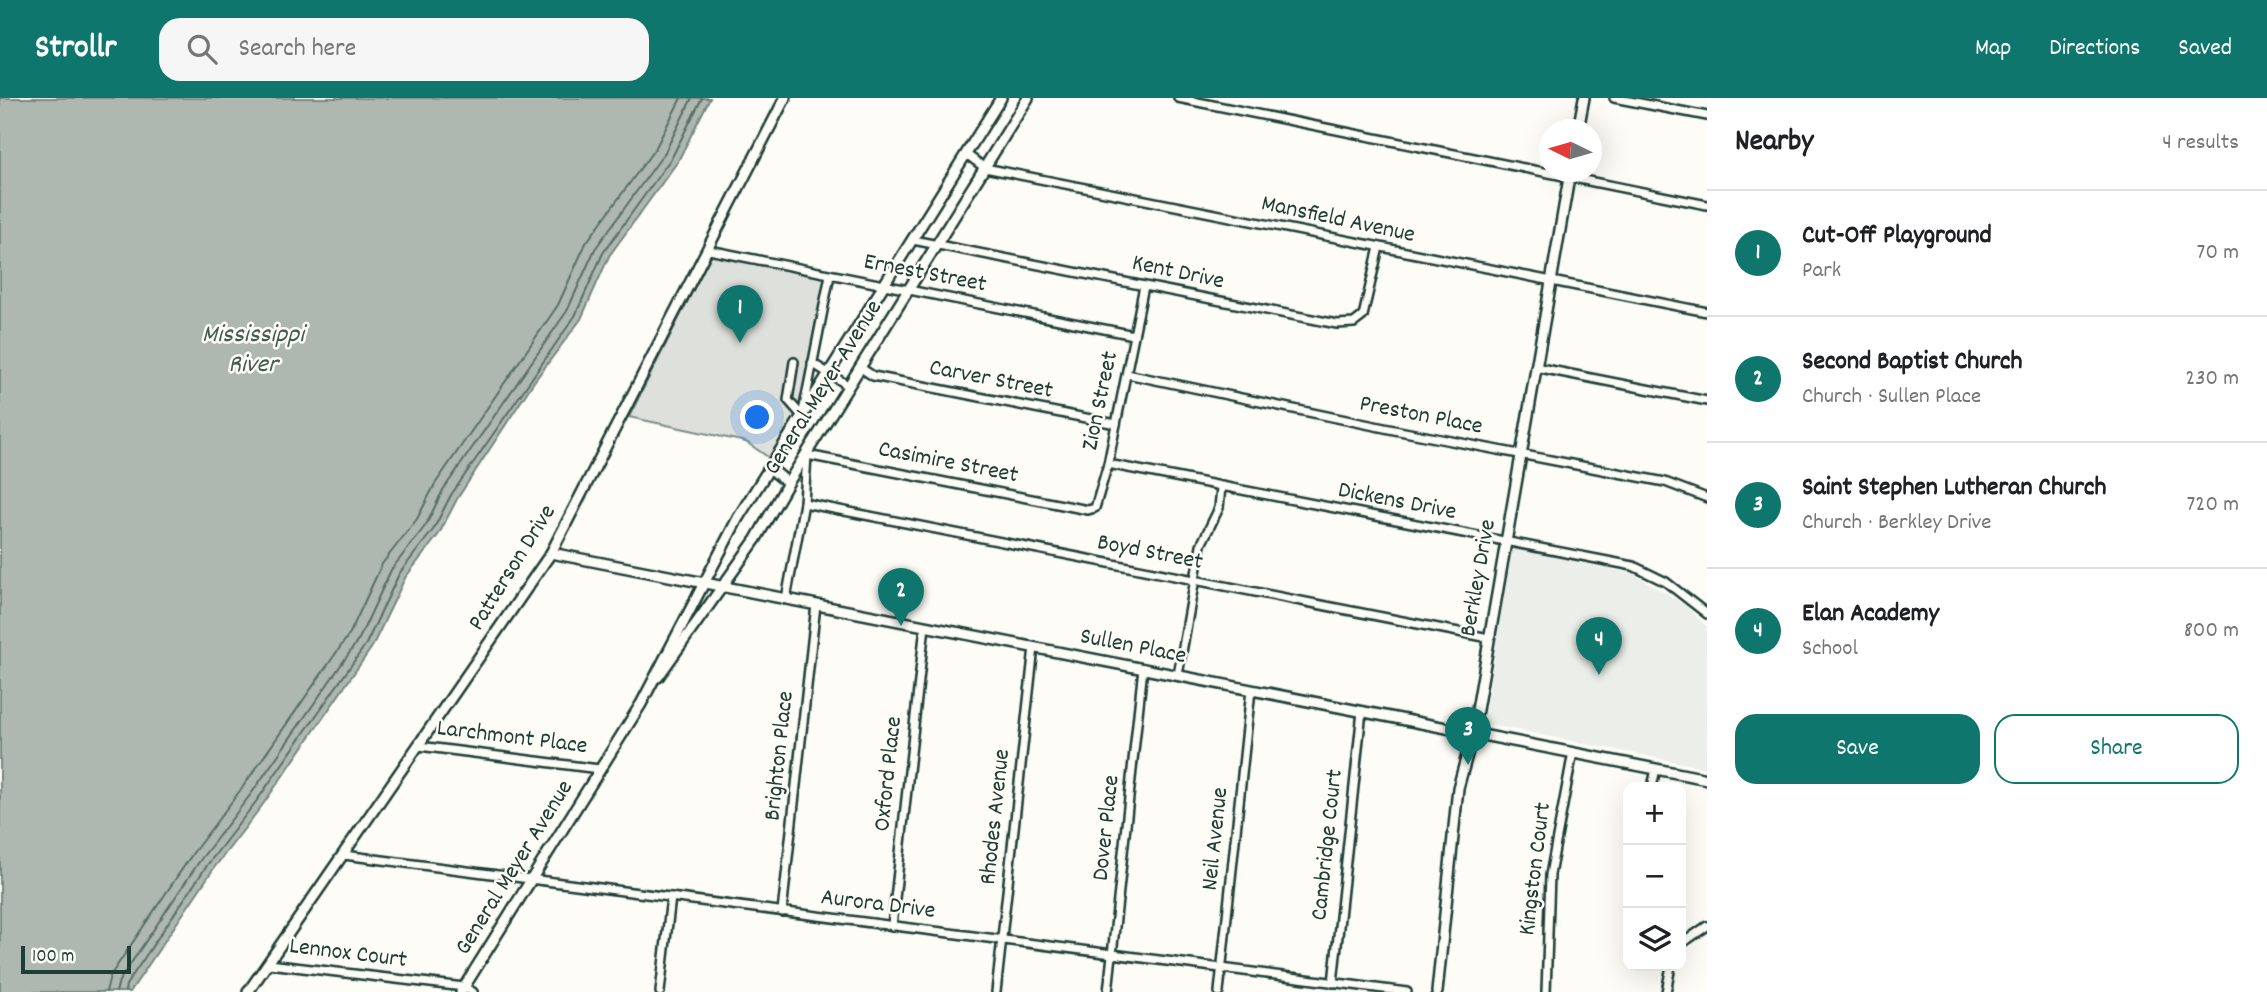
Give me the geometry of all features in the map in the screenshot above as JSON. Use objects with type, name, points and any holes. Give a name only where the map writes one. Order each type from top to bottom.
[{"type":"street","name":"Patterson Drive","points":[[248,992],[551,553],[785,98]]},
{"type":"street","name":"General Meyer Avenue","points":[[646,694],[664,654],[738,518],[1001,98]]},
{"type":"street","name":"General Meyer Avenue","points":[[466,990],[530,879],[646,694],[724,587],[1028,98]]},
{"type":"street","points":[[1178,98],[1539,168]]},
{"type":"street","points":[[1580,119],[1584,98]]},
{"type":"street","points":[[1615,98],[1707,116]]},
{"type":"street","name":"Mansfield Avenue","points":[[966,154],[985,168],[1550,283],[1707,312]]},
{"type":"street","points":[[1602,181],[1707,205]]},
{"type":"street","name":"Berkley Drive","points":[[1437,992],[1458,788],[1473,733],[1568,182]]},
{"type":"street","name":"Kent Drive","points":[[913,240],[1315,321],[1349,324],[1363,316],[1368,304],[1379,247]]},
{"type":"street","name":"Ernest Street","points":[[709,250],[1134,335]]},
{"type":"street","points":[[803,417],[803,399],[813,363],[830,275]]},
{"type":"street","name":"Zion Street","points":[[1081,509],[1093,509],[1098,505],[1144,286]]},
{"type":"street","points":[[793,362],[788,400],[803,417]]},
{"type":"street","points":[[813,363],[849,386]]},
{"type":"street","points":[[1535,367],[1707,401]]},
{"type":"street","name":"Carver Street","points":[[861,368],[873,376],[1116,424]]},
{"type":"street","name":"Preston Place","points":[[1127,374],[1665,482],[1707,498]]},
{"type":"street","points":[[786,599],[804,503],[807,455]]},
{"type":"street","name":"Casimire Street","points":[[807,455],[1081,509]]},
{"type":"street","name":"Dickens Drive","points":[[1108,464],[1642,569],[1673,587],[1707,614]]},
{"type":"street","points":[[771,469],[788,483]]},
{"type":"street","points":[[1178,676],[1201,545],[1219,508],[1221,487]]},
{"type":"street","name":"Boyd Street","points":[[804,503],[1489,638]]},
{"type":"street","name":"Sullen Place","points":[[551,553],[1707,779]]},
{"type":"street","name":"Brighton Place","points":[[782,912],[816,605]]},
{"type":"street","name":"Oxford Place","points":[[891,926],[925,626]]},
{"type":"street","name":"Rhodes Avenue","points":[[996,992],[1034,647]]},
{"type":"street","name":"Dover Place","points":[[1108,992],[1143,668]]},
{"type":"street","name":"Neil Avenue","points":[[1219,992],[1251,690]]},
{"type":"street","name":"Cambridge Court","points":[[1333,983],[1362,711]]},
{"type":"street","name":"Larchmont Place","points":[[419,746],[599,769]]},
{"type":"street","name":"Kingston Court","points":[[1546,992],[1550,875],[1573,752]]},
{"type":"street","points":[[1653,782],[1656,769]]},
{"type":"street","name":"Aurora Drive","points":[[344,855],[1407,992]]},
{"type":"street","points":[[660,992],[671,897]]},
{"type":"street","points":[[1686,941],[1707,926]]},
{"type":"street","name":"Lennox Court","points":[[268,964],[466,990]]},
{"type":"street","points":[[1666,992],[1670,971]]},
{"type":"shaded area","points":[[712,253],[827,277],[800,408],[771,459],[746,442],[629,417]]},
{"type":"shaded area","points":[[1512,547],[1634,574],[1685,605],[1707,627],[1707,768],[1483,723]]},
{"type":"water","name":"Mississippi River","points":[[0,98],[710,98],[678,161],[609,256],[581,319],[533,383],[457,499],[439,534],[405,578],[372,647],[264,803],[214,868],[130,992],[0,992]]},
{"type":"place","name":"Cut-Off Playground","points":[[740,343]]},
{"type":"place","name":"Second Baptist Church","points":[[901,626]]},
{"type":"place","name":"Elan Academy","points":[[1599,675]]},
{"type":"place","name":"Saint Stephen Lutheran Church","points":[[1468,765]]}]
